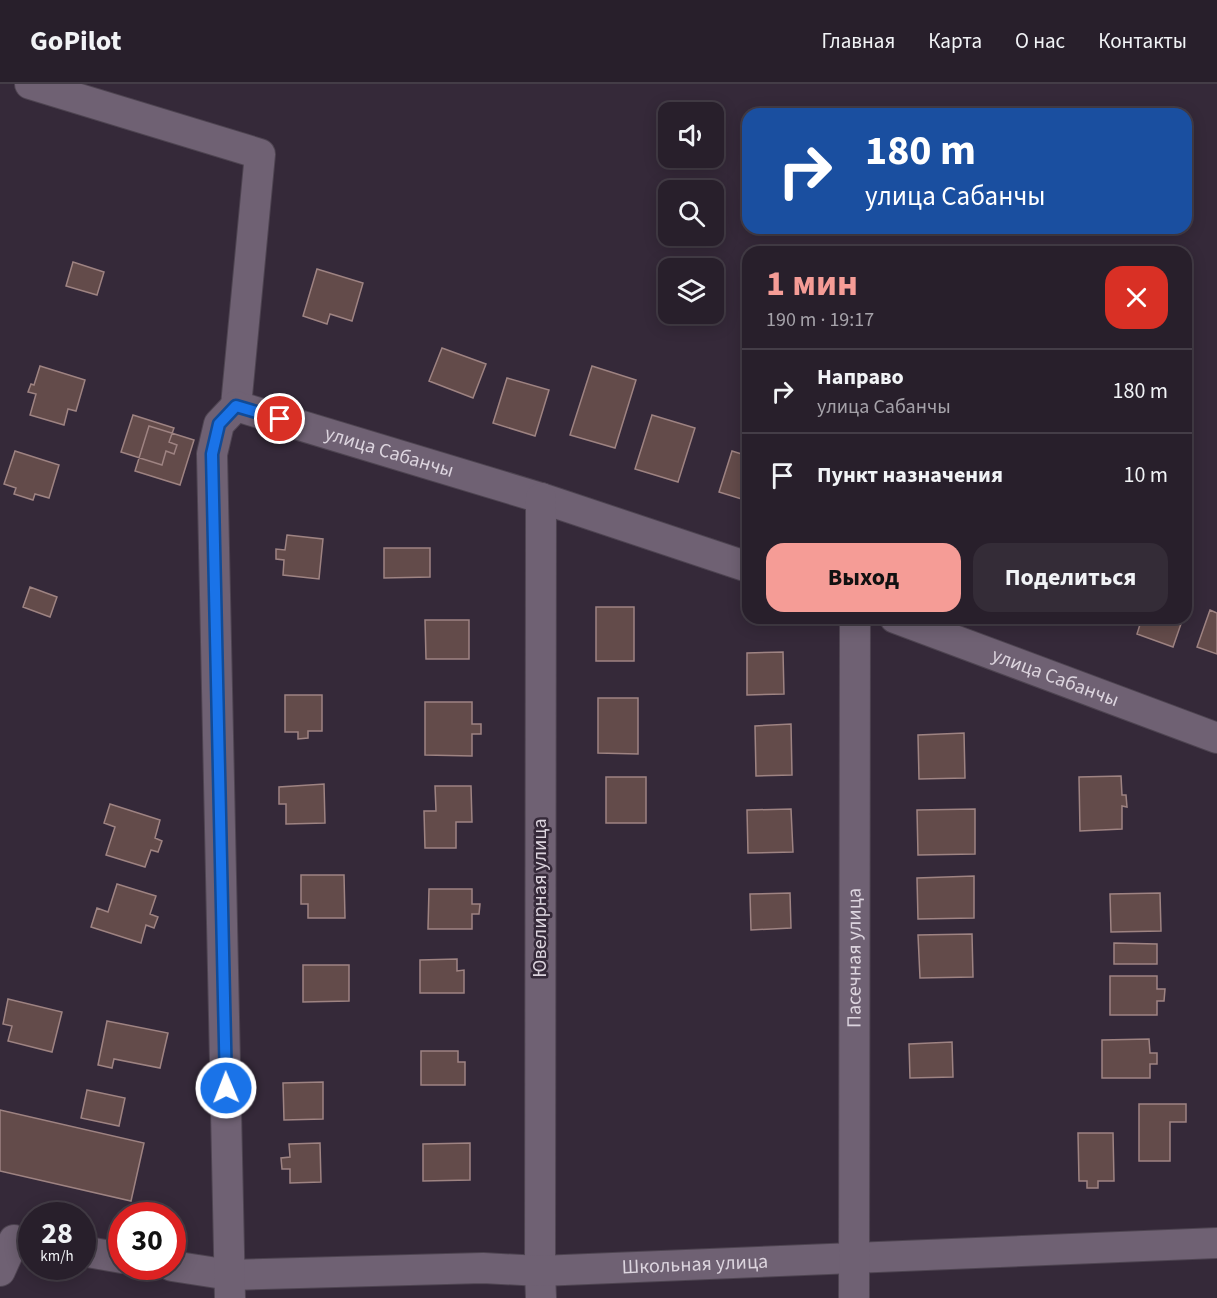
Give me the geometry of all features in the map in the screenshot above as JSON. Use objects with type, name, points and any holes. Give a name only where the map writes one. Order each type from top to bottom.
[{"type":"street","points":[[30,84],[260,154],[236,406],[219,424],[212,454],[230,1287]]},
{"type":"street","name":"улица Сабанчы","points":[[236,406],[541,498],[742,565]]},
{"type":"street","name":"Ювелирная улица","points":[[541,498],[541,1284]]},
{"type":"street","name":"Пасечная улица","points":[[854,1298],[855,624]]},
{"type":"street","name":"улица Сабанчы","points":[[911,624],[1217,738]]},
{"type":"street","points":[[0,1271],[15,1239]]},
{"type":"street","name":"Школьная улица","points":[[186,1271],[230,1287],[483,1268],[541,1284],[854,1258],[1217,1243]]},
{"type":"building","points":[[73,262],[104,272],[97,295],[66,286]]},
{"type":"building","points":[[317,269],[363,283],[352,321],[330,314],[327,324],[303,316]]},
{"type":"building","points":[[442,348],[486,364],[473,398],[429,381]]},
{"type":"building","points":[[40,366],[85,380],[76,411],[68,409],[64,425],[30,415],[36,394],[28,392],[31,384],[34,385]]},
{"type":"building","points":[[592,366],[636,380],[615,448],[570,435]]},
{"type":"building","points":[[507,378],[549,390],[535,436],[493,423]]},
{"type":"building","points":[[133,415],[174,428],[169,442],[177,445],[174,454],[166,451],[162,465],[121,452]]},
{"type":"building","points":[[652,415],[695,428],[678,482],[635,469]]},
{"type":"building","points":[[149,426],[194,440],[180,485],[135,471]]},
{"type":"building","points":[[15,451],[59,465],[49,498],[35,494],[33,500],[14,494],[16,488],[4,484]]},
{"type":"building","points":[[732,451],[742,454],[742,499],[719,492]]},
{"type":"building","points":[[287,535],[323,539],[319,579],[283,575],[284,560],[276,559],[276,549],[285,550]]},
{"type":"building","points":[[384,548],[430,548],[430,577],[384,578]]},
{"type":"building","points":[[30,587],[57,597],[50,617],[23,607]]},
{"type":"building","points":[[596,607],[634,607],[634,661],[596,661]]},
{"type":"building","points":[[1210,610],[1217,613],[1217,654],[1197,647]]},
{"type":"building","points":[[425,620],[469,620],[469,659],[426,659]]},
{"type":"building","points":[[1140,624],[1181,624],[1173,647],[1137,634]]},
{"type":"building","points":[[783,652],[784,694],[747,695],[747,653]]},
{"type":"building","points":[[285,695],[322,695],[322,731],[308,731],[308,738],[298,739],[298,732],[285,732]]},
{"type":"building","points":[[598,698],[638,698],[638,754],[598,753]]},
{"type":"building","points":[[425,702],[472,702],[472,724],[481,724],[481,734],[472,734],[472,756],[425,755]]},
{"type":"building","points":[[791,724],[792,775],[756,776],[755,726]]},
{"type":"building","points":[[964,733],[965,778],[919,779],[918,735]]},
{"type":"building","points":[[1121,776],[1122,795],[1126,795],[1127,807],[1122,806],[1122,829],[1080,831],[1079,777]]},
{"type":"building","points":[[606,777],[646,777],[646,823],[606,823]]},
{"type":"building","points":[[324,784],[325,823],[286,824],[286,804],[279,804],[279,787]]},
{"type":"building","points":[[435,786],[471,786],[472,822],[456,822],[456,848],[425,848],[424,811],[436,811]]},
{"type":"building","points":[[110,804],[160,820],[155,838],[162,841],[158,852],[151,850],[145,867],[106,855],[115,827],[104,823]]},
{"type":"building","points":[[791,809],[793,852],[748,853],[747,810]]},
{"type":"building","points":[[975,809],[975,854],[918,855],[917,810]]},
{"type":"building","points":[[301,875],[344,875],[345,918],[308,918],[308,904],[301,904]]},
{"type":"building","points":[[974,876],[974,918],[918,919],[917,878]]},
{"type":"building","points":[[117,884],[156,896],[150,914],[158,917],[154,928],[146,925],[141,943],[91,927],[97,908],[108,912]]},
{"type":"building","points":[[429,889],[472,889],[472,904],[480,904],[479,914],[472,914],[472,929],[428,929]]},
{"type":"building","points":[[790,893],[791,928],[751,930],[750,894]]},
{"type":"building","points":[[1160,893],[1161,931],[1111,932],[1110,894]]},
{"type":"building","points":[[972,934],[973,977],[920,978],[918,935]]},
{"type":"building","points":[[1114,943],[1157,944],[1157,964],[1114,964]]},
{"type":"building","points":[[457,959],[457,971],[464,970],[464,993],[420,993],[420,960]]},
{"type":"building","points":[[303,965],[349,965],[349,1001],[303,1002]]},
{"type":"building","points":[[1110,976],[1157,976],[1157,989],[1165,989],[1164,1001],[1157,1001],[1157,1015],[1110,1015]]},
{"type":"building","points":[[8,999],[62,1012],[52,1052],[8,1041],[12,1026],[3,1024]]},
{"type":"building","points":[[107,1021],[168,1033],[160,1068],[114,1059],[112,1068],[98,1065]]},
{"type":"building","points":[[1149,1039],[1150,1053],[1157,1053],[1157,1064],[1150,1064],[1150,1078],[1102,1078],[1102,1040]]},
{"type":"building","points":[[952,1042],[953,1077],[910,1078],[909,1044]]},
{"type":"building","points":[[421,1051],[458,1051],[458,1062],[465,1062],[465,1085],[421,1085]]},
{"type":"building","points":[[323,1082],[323,1119],[284,1120],[283,1083]]},
{"type":"building","points":[[87,1090],[125,1098],[119,1126],[81,1118]]},
{"type":"building","points":[[1139,1104],[1186,1104],[1186,1122],[1170,1122],[1170,1161],[1139,1161]]},
{"type":"building","points":[[0,1110],[144,1143],[131,1201],[0,1171]]},
{"type":"building","points":[[1078,1133],[1113,1133],[1114,1181],[1098,1181],[1098,1188],[1087,1188],[1087,1181],[1079,1181]]},
{"type":"building","points":[[320,1143],[321,1182],[290,1183],[290,1169],[282,1169],[281,1158],[290,1157],[289,1144]]},
{"type":"building","points":[[470,1143],[470,1180],[423,1181],[423,1144]]},
{"type":"route","points":[[226,1088],[212,454],[219,424],[236,406],[280,419]]}]
